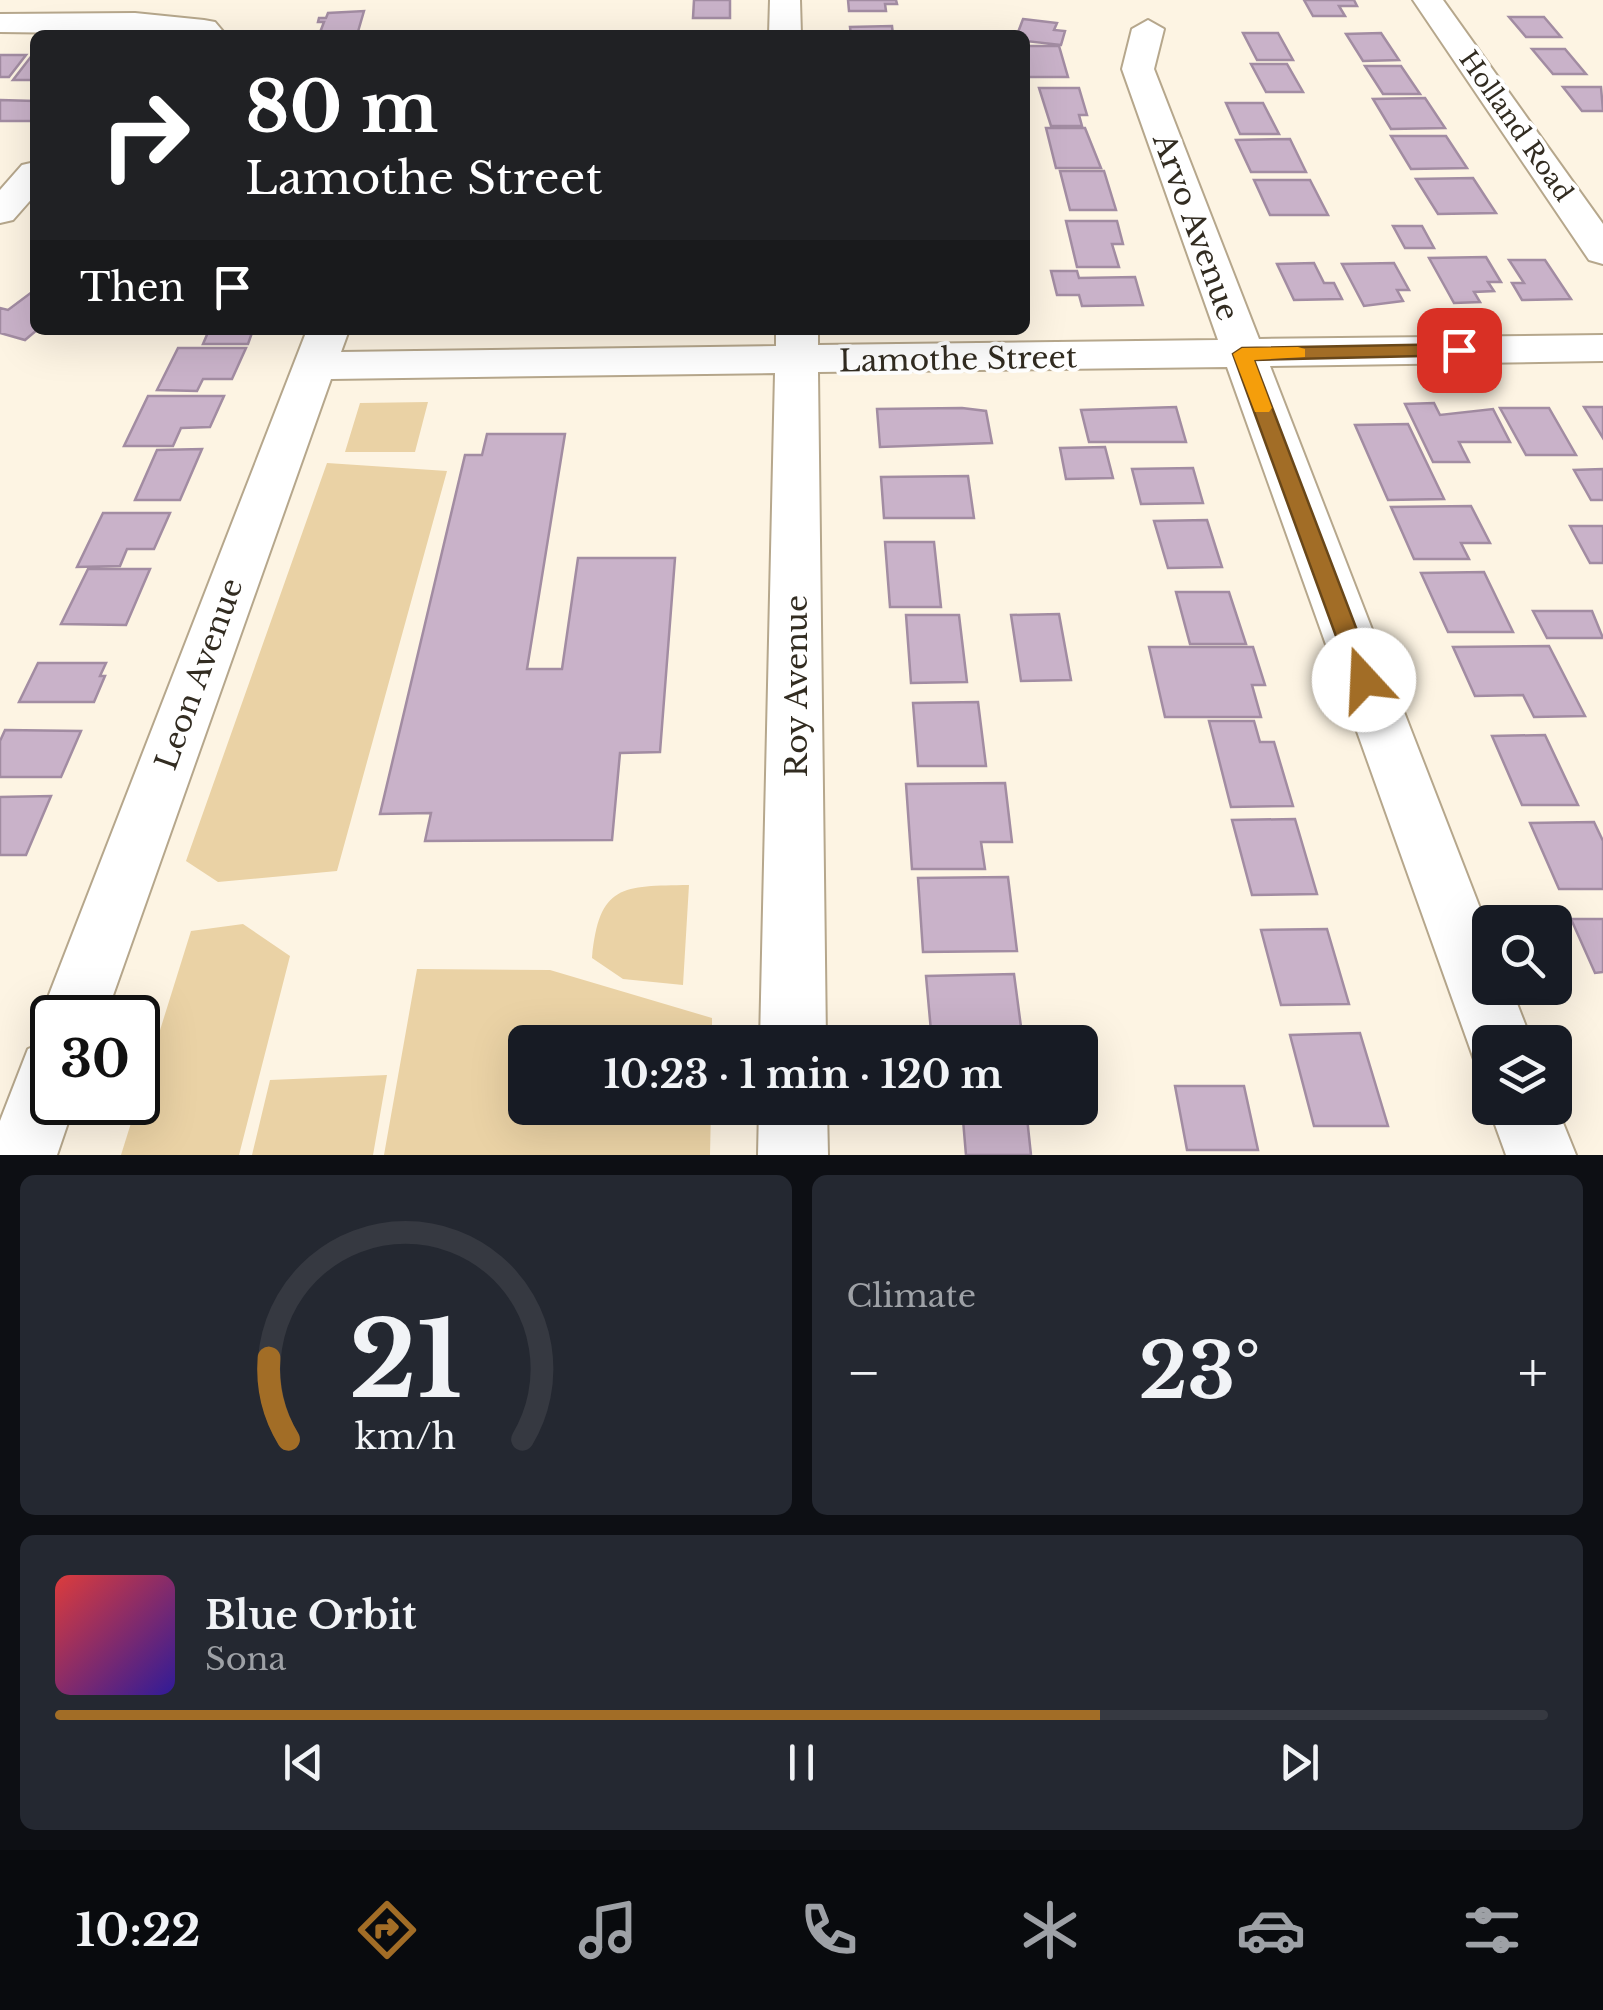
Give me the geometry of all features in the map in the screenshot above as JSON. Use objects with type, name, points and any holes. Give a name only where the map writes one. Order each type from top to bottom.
[{"type":"street","points":[[785,30],[786,0]]},
{"type":"street","name":"Holland Road","points":[[1428,0],[1603,252]]},
{"type":"street","points":[[0,23],[135,22],[205,30]]},
{"type":"street","name":"Arvo Avenue","points":[[1148,30],[1138,69],[1493,1025]]},
{"type":"street","points":[[0,212],[30,179]]},
{"type":"street","name":"Lamothe Street","points":[[320,348],[797,346],[1242,354],[1603,348]]},
{"type":"street","name":"Roy Avenue","points":[[794,1025],[797,346]]},
{"type":"street","name":"Leon Avenue","points":[[81,995],[320,348]]},
{"type":"street","points":[[22,1155],[33,1125]]},
{"type":"street","points":[[793,1125],[793,1155]]},
{"type":"street","points":[[1530,1125],[1541,1155]]},
{"type":"shaded area","points":[[428,402],[415,452],[345,452],[360,403]]},
{"type":"shaded area","points":[[327,463],[447,471],[337,871],[218,882],[186,861]]},
{"type":"shaded area","points":[[689,885],[683,985],[623,979],[592,958],[601,916],[618,894],[647,886]]},
{"type":"shaded area","points":[[243,924],[290,956],[239,1155],[121,1155],[130,1125],[160,1125],[160,1030],[191,931]]},
{"type":"shaded area","points":[[417,969],[550,970],[712,1018],[712,1025],[508,1025],[508,1125],[711,1125],[710,1155],[384,1155]]},
{"type":"shaded area","points":[[387,1075],[373,1155],[252,1155],[270,1080]]},
{"type":"building","points":[[694,0],[730,0],[730,18],[693,18]]},
{"type":"building","points":[[848,0],[896,0],[897,4],[885,4],[886,11],[849,11]]},
{"type":"building","points":[[1304,0],[1354,0],[1357,6],[1339,6],[1345,16],[1313,16]]},
{"type":"building","points":[[364,11],[358,30],[321,30],[324,22],[318,22],[319,18],[326,18],[328,13]]},
{"type":"building","points":[[1509,17],[1544,17],[1561,37],[1526,37]]},
{"type":"building","points":[[1023,19],[1057,23],[1054,30],[1065,31],[1061,45],[1030,42],[1030,30],[1019,30]]},
{"type":"building","points":[[892,26],[892,30],[850,30],[850,27]]},
{"type":"building","points":[[1243,33],[1278,33],[1293,60],[1257,60]]},
{"type":"building","points":[[1381,33],[1399,60],[1363,61],[1346,34]]},
{"type":"building","points":[[1030,46],[1059,46],[1068,77],[1030,77]]},
{"type":"building","points":[[1532,49],[1565,49],[1586,74],[1553,74]]},
{"type":"building","points":[[0,55],[26,55],[9,77],[0,77]]},
{"type":"building","points":[[30,58],[30,80],[13,80]]},
{"type":"building","points":[[1251,64],[1287,64],[1303,92],[1266,92]]},
{"type":"building","points":[[1365,66],[1401,66],[1420,94],[1383,94]]},
{"type":"building","points":[[1563,87],[1601,87],[1603,111],[1582,111]]},
{"type":"building","points":[[1039,88],[1079,88],[1087,115],[1079,115],[1082,126],[1051,126]]},
{"type":"building","points":[[1425,98],[1445,128],[1391,129],[1373,99]]},
{"type":"building","points":[[0,100],[30,101],[30,121],[0,121]]},
{"type":"building","points":[[1226,103],[1263,103],[1279,134],[1240,134]]},
{"type":"building","points":[[1046,128],[1085,128],[1101,168],[1056,168]]},
{"type":"building","points":[[1391,136],[1446,136],[1467,168],[1411,169]]},
{"type":"building","points":[[1290,139],[1306,172],[1251,172],[1236,140]]},
{"type":"building","points":[[1060,171],[1104,171],[1116,210],[1070,210]]},
{"type":"building","points":[[1473,178],[1496,213],[1438,214],[1416,179]]},
{"type":"building","points":[[1254,180],[1310,180],[1328,215],[1270,215]]},
{"type":"building","points":[[1066,221],[1117,221],[1123,244],[1112,244],[1119,267],[1077,267]]},
{"type":"building","points":[[1393,226],[1422,226],[1434,248],[1405,248]]},
{"type":"building","points":[[1486,257],[1501,282],[1488,282],[1494,291],[1474,292],[1480,302],[1454,303],[1429,258]]},
{"type":"building","points":[[1509,260],[1545,260],[1571,299],[1522,300],[1512,283],[1524,283]]},
{"type":"building","points":[[1314,263],[1324,283],[1334,283],[1342,299],[1294,300],[1277,264]]},
{"type":"building","points":[[1394,263],[1409,290],[1397,290],[1403,301],[1364,306],[1342,264]]},
{"type":"building","points":[[1051,271],[1077,271],[1079,278],[1135,277],[1143,305],[1082,306],[1079,295],[1057,295]]},
{"type":"building","points":[[30,294],[31,335],[25,340],[0,333],[0,308],[8,310]]},
{"type":"building","points":[[207,335],[251,335],[248,344],[203,344]]},
{"type":"building","points":[[178,348],[246,348],[232,379],[203,379],[197,391],[157,390]]},
{"type":"building","points":[[148,396],[224,396],[210,427],[181,428],[173,446],[124,446]]},
{"type":"building","points":[[1434,403],[1440,415],[1493,409],[1510,442],[1459,442],[1469,462],[1433,462],[1405,404]]},
{"type":"building","points":[[1176,407],[1186,442],[1089,442],[1081,410]]},
{"type":"building","points":[[1584,407],[1603,407],[1603,438]]},
{"type":"building","points":[[1500,408],[1549,408],[1576,455],[1526,455]]},
{"type":"building","points":[[877,409],[986,411],[992,443],[880,447]]},
{"type":"building","points":[[1408,424],[1444,499],[1388,500],[1355,425]]},
{"type":"building","points":[[487,434],[565,434],[527,669],[562,669],[578,558],[675,558],[660,752],[620,753],[612,840],[425,841],[431,813],[380,814],[465,455],[482,455]]},
{"type":"building","points":[[1105,447],[1113,478],[1066,479],[1060,448]]},
{"type":"building","points":[[202,449],[180,500],[135,500],[157,450]]},
{"type":"building","points":[[1193,468],[1203,503],[1141,504],[1132,469]]},
{"type":"building","points":[[1603,469],[1603,500],[1591,500],[1574,470]]},
{"type":"building","points":[[968,476],[974,518],[884,518],[881,477]]},
{"type":"building","points":[[1471,506],[1490,543],[1461,543],[1469,559],[1414,559],[1391,507]]},
{"type":"building","points":[[103,513],[170,513],[154,549],[127,549],[120,566],[77,567]]},
{"type":"building","points":[[1207,520],[1222,567],[1168,568],[1154,521]]},
{"type":"building","points":[[1570,526],[1603,526],[1603,563],[1590,563]]},
{"type":"building","points":[[885,542],[934,542],[941,607],[890,607]]},
{"type":"building","points":[[88,569],[150,569],[126,625],[61,624]]},
{"type":"building","points":[[1484,572],[1513,632],[1448,632],[1421,573]]},
{"type":"building","points":[[1176,592],[1229,592],[1246,644],[1190,644]]},
{"type":"building","points":[[1533,611],[1592,611],[1603,638],[1547,638]]},
{"type":"building","points":[[1059,614],[1071,680],[1021,681],[1011,615]]},
{"type":"building","points":[[906,615],[959,615],[967,682],[911,683]]},
{"type":"building","points":[[1549,646],[1585,716],[1534,717],[1523,695],[1475,696],[1453,647]]},
{"type":"building","points":[[1149,647],[1253,647],[1265,685],[1252,685],[1261,717],[1165,717]]},
{"type":"building","points":[[38,663],[106,663],[100,676],[105,676],[94,702],[19,702]]},
{"type":"building","points":[[978,702],[986,766],[918,766],[913,703]]},
{"type":"building","points":[[1209,721],[1254,721],[1260,742],[1274,742],[1293,806],[1231,807]]},
{"type":"building","points":[[5,730],[81,731],[61,777],[0,777],[0,741]]},
{"type":"building","points":[[1545,735],[1578,805],[1522,805],[1492,736]]},
{"type":"building","points":[[1005,783],[1012,842],[981,842],[985,869],[912,869],[906,784]]},
{"type":"building","points":[[51,796],[26,855],[0,855],[0,797]]},
{"type":"building","points":[[1295,819],[1317,894],[1252,895],[1232,820]]},
{"type":"building","points":[[1594,822],[1603,841],[1603,889],[1559,889],[1530,823]]},
{"type":"building","points":[[1008,877],[1017,951],[923,952],[918,878]]},
{"type":"building","points":[[1572,919],[1603,919],[1603,972],[1595,973]]},
{"type":"building","points":[[1327,929],[1349,1004],[1281,1005],[1261,930]]},
{"type":"building","points":[[1014,974],[1021,1025],[930,1025],[926,976]]},
{"type":"building","points":[[1360,1033],[1388,1126],[1314,1126],[1290,1035]]},
{"type":"building","points":[[1175,1086],[1244,1086],[1258,1150],[1187,1150]]},
{"type":"building","points":[[963,1125],[1028,1125],[1031,1155],[966,1155]]},
{"type":"slow traffic","points":[[1262,408],[1242,354],[1298,353]]},
{"type":"route","points":[[1364,680],[1242,354],[1459,350]]}]
